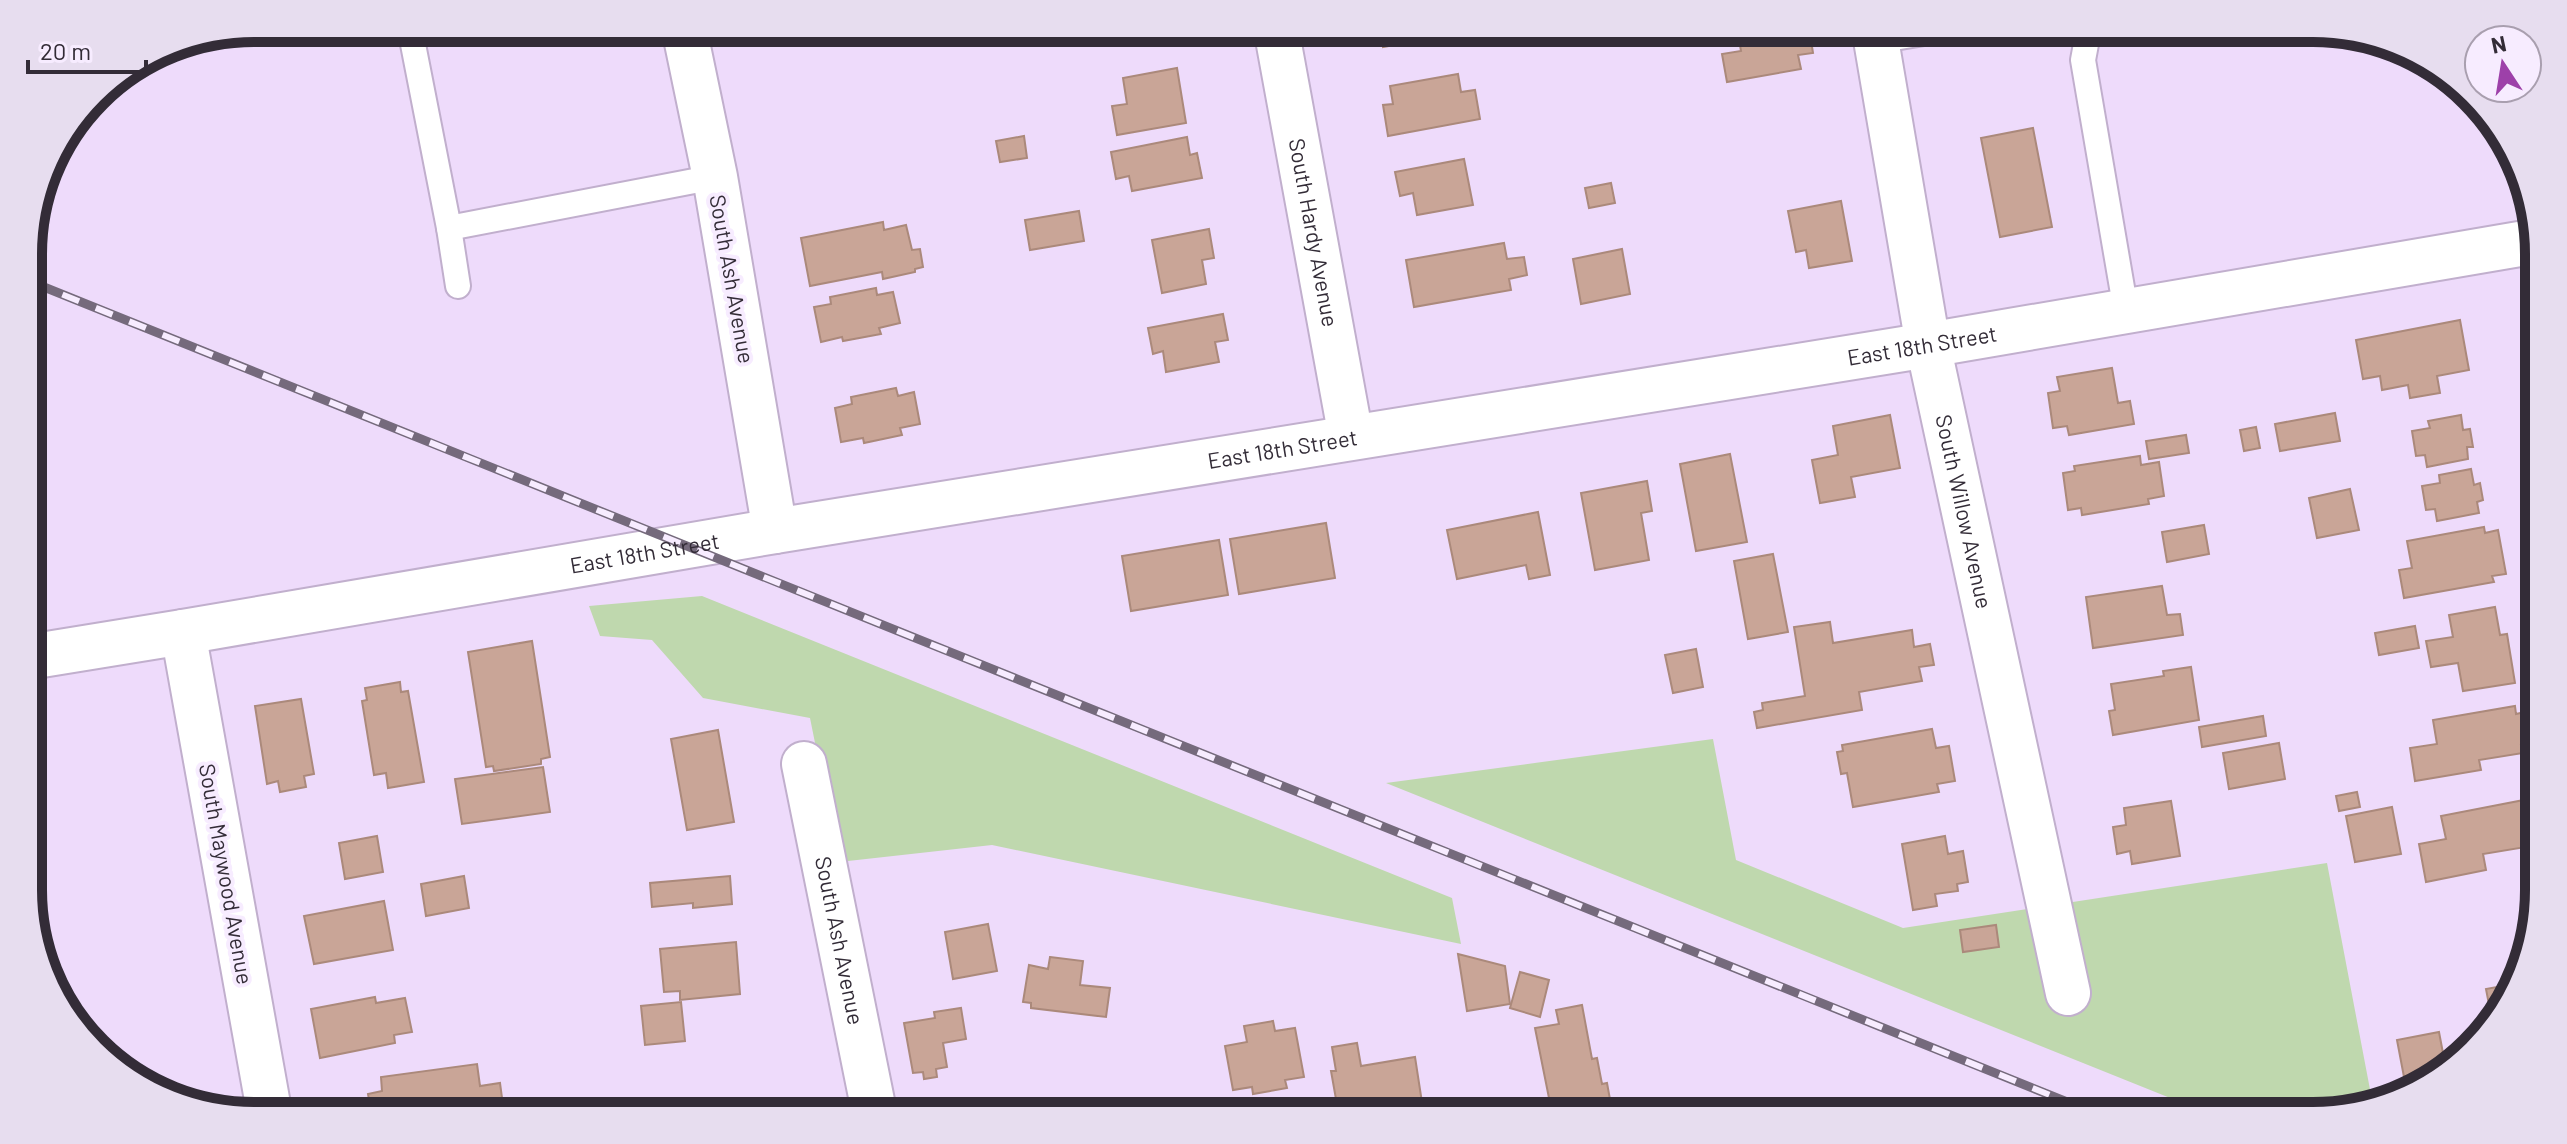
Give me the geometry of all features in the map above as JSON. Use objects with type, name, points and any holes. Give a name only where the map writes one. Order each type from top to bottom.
[{"type":"street","name":"South Ash Avenue","points":[[687,42],[715,177],[775,531]]},
{"type":"street","name":"South Hardy Avenue","points":[[1279,42],[1351,437]]},
{"type":"street","name":"South Willow Avenue","points":[[1876,42],[1928,345],[2068,993]]},
{"type":"street","name":"East 18th Street","points":[[42,655],[775,531],[1928,345],[2524,243]]},
{"type":"street","name":"South Maywood Avenue","points":[[183,632],[267,1102]]},
{"type":"street","name":"South Ash Avenue","points":[[804,764],[872,1102]]},
{"type":"lane","points":[[413,42],[458,286]]},
{"type":"lane","points":[[2086,42],[2083,60],[2126,311]]},
{"type":"lane","points":[[449,228],[715,177]]},
{"type":"green space","points":[[702,596],[1452,898],[1461,944],[992,845],[839,862],[810,718],[703,698],[652,640],[600,636],[589,606]]},
{"type":"green space","points":[[1713,739],[1736,860],[1903,928],[2327,863],[2371,1094],[2327,1102],[2180,1102],[1386,783]]},
{"type":"building","points":[[1382,42],[1410,42],[1383,47]]},
{"type":"building","points":[[1739,42],[1811,42],[1813,53],[1798,55],[1801,69],[1727,82],[1722,54],[1741,51]]},
{"type":"building","points":[[1177,68],[1186,123],[1117,135],[1112,106],[1127,104],[1123,78]]},
{"type":"building","points":[[1458,74],[1461,92],[1475,90],[1480,119],[1388,136],[1383,105],[1393,104],[1390,86]]},
{"type":"building","points":[[2033,128],[2052,227],[2000,237],[1981,138]]},
{"type":"building","points":[[1024,136],[1027,158],[1000,162],[996,141]]},
{"type":"building","points":[[1187,137],[1190,155],[1197,153],[1202,178],[1132,191],[1129,176],[1116,179],[1111,152]]},
{"type":"building","points":[[1464,159],[1473,205],[1417,215],[1413,193],[1400,196],[1395,172]]},
{"type":"building","points":[[1611,183],[1615,203],[1589,208],[1585,188]]},
{"type":"building","points":[[1841,201],[1852,261],[1809,268],[1806,250],[1796,252],[1788,211]]},
{"type":"building","points":[[1079,211],[1084,241],[1030,250],[1025,220]]},
{"type":"building","points":[[883,222],[884,230],[906,225],[912,250],[920,249],[923,267],[915,269],[915,272],[883,279],[882,272],[810,286],[801,238]]},
{"type":"building","points":[[1209,229],[1214,258],[1202,260],[1206,284],[1162,293],[1152,240]]},
{"type":"building","points":[[1504,243],[1507,259],[1524,257],[1527,275],[1509,279],[1511,290],[1414,307],[1406,260]]},
{"type":"building","points":[[1622,249],[1630,294],[1581,304],[1573,259]]},
{"type":"building","points":[[876,288],[877,295],[893,292],[900,323],[879,328],[881,334],[821,342],[814,307],[831,304],[830,297]]},
{"type":"building","points":[[1223,314],[1228,340],[1215,342],[1219,362],[1166,372],[1163,351],[1153,354],[1148,328]]},
{"type":"building","points":[[2460,320],[2469,370],[2437,376],[2440,393],[2410,398],[2408,385],[2382,390],[2380,376],[2363,379],[2356,340]]},
{"type":"building","points":[[2112,368],[2118,403],[2130,401],[2134,424],[2069,435],[2067,426],[2053,428],[2048,393],[2060,391],[2057,377]]},
{"type":"building","points":[[896,388],[898,396],[914,392],[920,424],[900,428],[902,435],[864,443],[863,438],[841,442],[835,408],[852,404],[851,397]]},
{"type":"building","points":[[2335,413],[2340,441],[2280,451],[2275,424]]},
{"type":"building","points":[[1890,415],[1900,468],[1851,477],[1855,497],[1820,503],[1812,460],[1838,455],[1833,426]]},
{"type":"building","points":[[2461,415],[2463,430],[2470,429],[2473,447],[2467,447],[2468,459],[2427,467],[2425,455],[2416,456],[2412,431],[2430,428],[2428,421]]},
{"type":"building","points":[[2256,427],[2260,448],[2244,451],[2240,430]]},
{"type":"building","points":[[2186,435],[2189,453],[2149,459],[2146,441]]},
{"type":"building","points":[[1730,454],[1747,542],[1696,551],[1680,464]]},
{"type":"building","points":[[2140,456],[2141,465],[2159,462],[2164,496],[2148,499],[2149,504],[2082,515],[2081,508],[2068,510],[2063,473],[2075,471],[2074,466]]},
{"type":"building","points":[[2471,469],[2474,485],[2480,483],[2483,500],[2477,502],[2479,513],[2437,521],[2435,509],[2426,510],[2422,486],[2440,483],[2439,475]]},
{"type":"building","points":[[1647,481],[1652,511],[1641,513],[1649,560],[1595,570],[1581,493]]},
{"type":"building","points":[[2350,489],[2359,530],[2317,538],[2309,498]]},
{"type":"building","points":[[1538,512],[1550,575],[1529,579],[1526,565],[1457,579],[1447,530]]},
{"type":"building","points":[[1326,523],[1335,578],[1239,594],[1230,539]]},
{"type":"building","points":[[2204,525],[2209,554],[2167,562],[2162,532]]},
{"type":"building","points":[[2484,527],[2485,533],[2498,530],[2506,574],[2492,576],[2494,582],[2404,598],[2399,570],[2412,568],[2407,541]]},
{"type":"building","points":[[1219,540],[1228,595],[1131,611],[1122,556]]},
{"type":"building","points":[[1773,554],[1788,632],[1748,639],[1734,561]]},
{"type":"building","points":[[2162,586],[2167,615],[2180,614],[2183,635],[2093,648],[2086,597]]},
{"type":"building","points":[[2495,607],[2500,635],[2507,634],[2515,683],[2463,691],[2458,663],[2431,667],[2426,641],[2453,637],[2449,615]]},
{"type":"building","points":[[1830,622],[1833,643],[1912,630],[1914,647],[1930,644],[1934,665],[1919,667],[1922,681],[1859,692],[1862,710],[1757,728],[1754,712],[1763,710],[1762,703],[1805,696],[1794,627]]},
{"type":"building","points":[[2415,626],[2419,648],[2379,655],[2375,633]]},
{"type":"building","points":[[532,641],[550,757],[541,759],[541,764],[494,771],[493,766],[486,767],[468,652]]},
{"type":"building","points":[[1696,649],[1703,687],[1673,693],[1665,655]]},
{"type":"building","points":[[2191,667],[2199,720],[2113,735],[2109,711],[2115,710],[2111,684],[2164,676],[2163,671]]},
{"type":"building","points":[[400,682],[401,692],[408,691],[424,782],[388,788],[386,773],[374,775],[362,701],[367,700],[365,688]]},
{"type":"building","points":[[301,699],[314,774],[304,776],[306,787],[280,792],[278,781],[267,784],[255,706]]},
{"type":"building","points":[[2515,706],[2516,714],[2525,712],[2523,753],[2479,760],[2481,770],[2415,781],[2410,748],[2437,744],[2433,720]]},
{"type":"building","points":[[2263,716],[2266,736],[2202,747],[2199,727]]},
{"type":"building","points":[[1932,729],[1936,748],[1949,746],[1955,781],[1937,784],[1939,792],[1853,807],[1847,773],[1841,774],[1837,752],[1843,751],[1842,745]]},
{"type":"building","points":[[718,730],[734,822],[687,830],[671,739]]},
{"type":"building","points":[[2279,743],[2285,779],[2229,789],[2223,753]]},
{"type":"building","points":[[543,767],[550,812],[462,824],[455,779]]},
{"type":"building","points":[[2357,792],[2360,807],[2339,811],[2336,796]]},
{"type":"building","points":[[2525,800],[2525,847],[2483,854],[2486,870],[2426,882],[2419,844],[2446,839],[2441,816]]},
{"type":"building","points":[[2171,801],[2180,856],[2132,864],[2130,851],[2117,854],[2113,827],[2126,825],[2124,808]]},
{"type":"building","points":[[2392,807],[2401,854],[2355,862],[2346,816]]},
{"type":"building","points":[[377,836],[383,872],[345,879],[339,843]]},
{"type":"building","points":[[1945,836],[1948,854],[1963,851],[1968,882],[1957,884],[1958,891],[1935,894],[1937,906],[1913,910],[1902,844]]},
{"type":"building","points":[[464,876],[469,908],[426,916],[421,884]]},
{"type":"building","points":[[730,876],[732,904],[693,908],[693,903],[652,907],[650,883]]},
{"type":"building","points":[[384,901],[393,950],[314,964],[304,916]]},
{"type":"building","points":[[988,924],[997,971],[953,979],[945,932]]},
{"type":"building","points":[[1996,925],[1999,947],[1963,952],[1960,930]]},
{"type":"building","points":[[736,942],[740,994],[680,1000],[680,991],[664,992],[660,949]]},
{"type":"building","points":[[1458,954],[1505,966],[1510,1004],[1467,1011]]},
{"type":"building","points":[[1050,957],[1083,961],[1080,985],[1110,988],[1106,1017],[1031,1008],[1031,1003],[1023,1002],[1029,965],[1048,969]]},
{"type":"building","points":[[1520,972],[1549,980],[1540,1017],[1510,1008]]},
{"type":"building","points":[[2502,986],[2489,1007],[2486,989]]},
{"type":"building","points":[[375,997],[376,1003],[405,998],[412,1032],[394,1035],[395,1043],[320,1058],[311,1009]]},
{"type":"building","points":[[681,1002],[685,1041],[645,1045],[641,1006]]},
{"type":"building","points":[[1582,1005],[1592,1059],[1597,1058],[1602,1084],[1607,1083],[1610,1102],[1550,1102],[1535,1028],[1559,1024],[1556,1010]]},
{"type":"building","points":[[961,1008],[966,1039],[943,1043],[947,1067],[936,1069],[937,1077],[924,1079],[923,1072],[913,1073],[904,1023],[935,1018],[934,1012]]},
{"type":"building","points":[[1273,1021],[1275,1031],[1295,1028],[1304,1077],[1285,1080],[1287,1088],[1253,1094],[1252,1087],[1233,1090],[1225,1046],[1247,1042],[1244,1026]]},
{"type":"building","points":[[2439,1032],[2444,1057],[2419,1074],[2404,1077],[2397,1040]]},
{"type":"building","points":[[1357,1043],[1361,1066],[1415,1057],[1422,1102],[1337,1102],[1331,1071],[1336,1071],[1332,1047]]},
{"type":"building","points":[[477,1064],[480,1086],[500,1083],[503,1102],[369,1102],[368,1094],[382,1091],[381,1077]]},
{"type":"railway","points":[[42,286],[2067,1102]]}]
